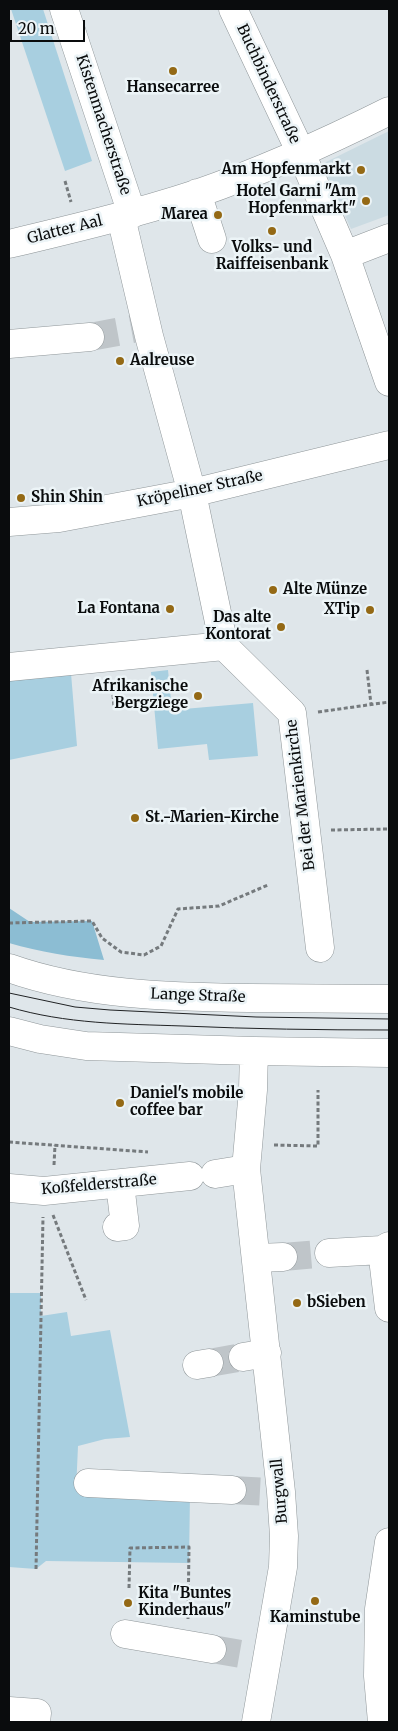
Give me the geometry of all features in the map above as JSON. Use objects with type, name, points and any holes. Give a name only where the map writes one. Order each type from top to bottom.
[{"type":"street","name":"Kistenmacherstraße","points":[[64,9],[122,186],[140,327],[192,493],[224,646]]},
{"type":"street","name":"Buchbinderstraße","points":[[233,9],[295,141],[345,255],[389,382]]},
{"type":"street","name":"Glatter Aal","points":[[9,244],[126,220],[197,194],[295,141],[346,133],[389,111]]},
{"type":"street","points":[[197,194],[212,239]]},
{"type":"street","points":[[345,255],[389,238]]},
{"type":"street","points":[[9,344],[90,337]]},
{"type":"street","name":"Kröpeliner Straße","points":[[9,522],[59,518],[192,493],[389,445]]},
{"type":"street","points":[[9,668],[224,646]]},
{"type":"street","name":"Bei der Marienkirche","points":[[224,646],[292,714],[320,948]]},
{"type":"street","name":"Lange Straße","points":[[9,968],[32,975],[94,988],[132,993],[194,997],[389,999]]},
{"type":"street","points":[[9,1031],[86,1046],[389,1053]]},
{"type":"street","name":"Burgwall","points":[[254,1051],[247,1157],[251,1219],[270,1258],[255,1355],[275,1492],[284,1536],[284,1556],[260,1658],[256,1722]]},
{"type":"street","name":"Koßfelderstraße","points":[[9,1188],[48,1204],[120,1184],[203,1175],[247,1157]]},
{"type":"street","points":[[117,1228],[125,1226],[120,1184]]},
{"type":"street","points":[[329,1253],[386,1248],[389,1308]]},
{"type":"street","points":[[88,1483],[232,1490]]},
{"type":"street","points":[[382,1722],[378,1676],[379,1609],[389,1542]]},
{"type":"street","points":[[125,1634],[212,1649]]},
{"type":"street","points":[[9,1711],[37,1713],[36,1722]]},
{"type":"path","points":[[367,670],[371,704]]},
{"type":"path","points":[[330,711],[389,702]]},
{"type":"path","points":[[306,831],[389,829]]},
{"type":"path","points":[[9,923],[92,921],[102,938],[121,952],[144,955],[162,946],[178,909],[219,906],[268,885]]},
{"type":"path","points":[[247,1157],[318,1146],[318,1090]]},
{"type":"path","points":[[9,1142],[151,1152]]},
{"type":"path","points":[[48,1204],[86,1300]]},
{"type":"path","points":[[36,1569],[48,1204]]},
{"type":"path","points":[[129,1588],[130,1548],[189,1548],[188,1625]]},
{"type":"shaded area","points":[[11,9],[43,9],[92,161],[65,171]]},
{"type":"shaded area","points":[[389,131],[389,215],[351,229],[322,164]]},
{"type":"shaded area","points":[[70,661],[77,746],[9,760],[9,667]]},
{"type":"shaded area","points":[[168,670],[172,710],[253,703],[258,756],[209,760],[207,744],[158,749],[151,672]]},
{"type":"shaded area","points":[[9,908],[30,922],[92,921],[104,960],[56,954],[9,943]]},
{"type":"shaded area","points":[[9,1293],[41,1293],[41,1316],[67,1312],[71,1336],[110,1330],[130,1437],[105,1439],[78,1446],[76,1491],[190,1494],[189,1563],[46,1561],[36,1569],[9,1567]]},
{"type":"tunnel","points":[[90,337],[133,329]]},
{"type":"tunnel","points":[[283,1257],[329,1253]]},
{"type":"tunnel","points":[[209,1363],[243,1357]]},
{"type":"tunnel","points":[[232,1490],[269,1492]]},
{"type":"tunnel","points":[[212,1649],[252,1656]]},
{"type":"tram line","points":[[9,993],[75,1007],[110,1010],[256,1017],[389,1019]]},
{"type":"tram line","points":[[9,1007],[52,1017],[117,1024],[261,1029],[389,1030]]},
{"type":"place","name":"Hansecarree","points":[[173,71]]},
{"type":"place","name":"Am Hopfenmarkt","points":[[361,170]]},
{"type":"place","name":"Hotel Garni \"Am Hopfenmarkt\"","points":[[366,201]]},
{"type":"place","name":"Marea","points":[[218,215]]},
{"type":"place","name":"Volks- und Raiffeisenbank","points":[[272,231]]},
{"type":"place","name":"Aalreuse","points":[[120,361]]},
{"type":"place","name":"Shin Shin","points":[[21,498]]},
{"type":"place","name":"Alte Münze","points":[[273,590]]},
{"type":"place","name":"La Fontana","points":[[170,609]]},
{"type":"place","name":"XTip","points":[[370,610]]},
{"type":"place","name":"Das alte Kontorat","points":[[281,627]]},
{"type":"place","name":"Afrikanische Bergziege","points":[[198,696]]},
{"type":"place","name":"St.-Marien-Kirche","points":[[135,818]]},
{"type":"place","name":"Daniel's mobile coffee bar","points":[[120,1103]]},
{"type":"place","name":"bSieben","points":[[297,1303]]},
{"type":"place","name":"Kaminstube","points":[[315,1601]]},
{"type":"place","name":"Kita \"Buntes Kinderhaus\"","points":[[128,1603]]}]
